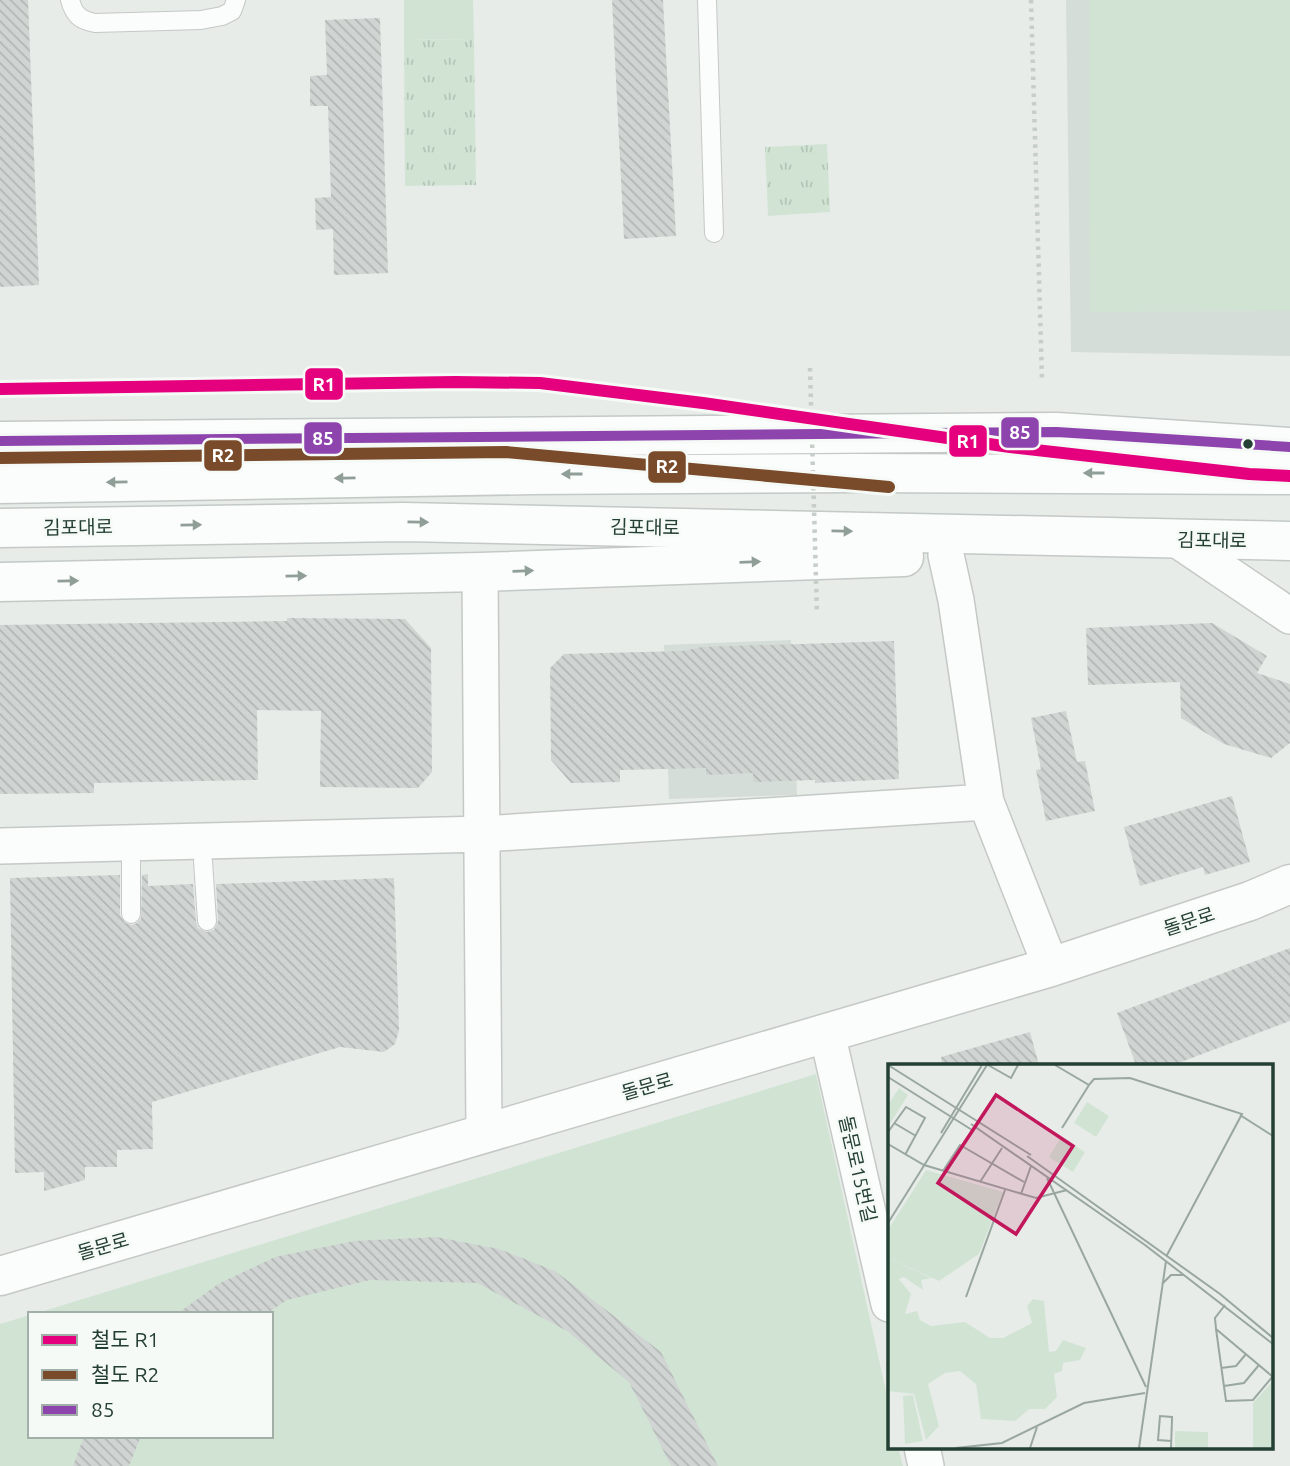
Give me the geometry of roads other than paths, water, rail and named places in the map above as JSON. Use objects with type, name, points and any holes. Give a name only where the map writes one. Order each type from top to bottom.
[{"type":"main road","points":[[0,441],[1057,432],[1290,447]]},
{"type":"main road","points":[[0,484],[545,474],[1290,475]]},
{"type":"main road","name":"김포대로","points":[[0,528],[404,522],[1290,541]]},
{"type":"main road","points":[[0,582],[480,572],[946,555],[1158,538]]},
{"type":"main road","name":"돌문로","points":[[0,1276],[1051,967],[1250,901],[1290,884]]},
{"type":"street","points":[[1158,538],[1290,616]]},
{"type":"street","points":[[946,555],[956,600],[986,803],[1051,967]]},
{"type":"street","points":[[480,572],[484,1134]]},
{"type":"street","points":[[0,846],[483,834],[986,803]]},
{"type":"street","name":"돌문로15번길","points":[[827,1033],[888,1300]]},
{"type":"street","points":[[922,1448],[926,1466]]},
{"type":"lane","points":[[70,0],[74,12],[81,20],[95,23],[201,20],[232,11],[236,0]]},
{"type":"lane","points":[[707,0],[714,233]]},
{"type":"lane","points":[[203,860],[207,921]]},
{"type":"lane","points":[[131,861],[131,914]]},
{"type":"rail line","name":"R1","points":[[0,389],[540,383],[703,403],[1010,447],[1249,474],[1290,476]]},
{"type":"rail line","name":"R2","points":[[0,458],[506,452],[889,487]]}]
